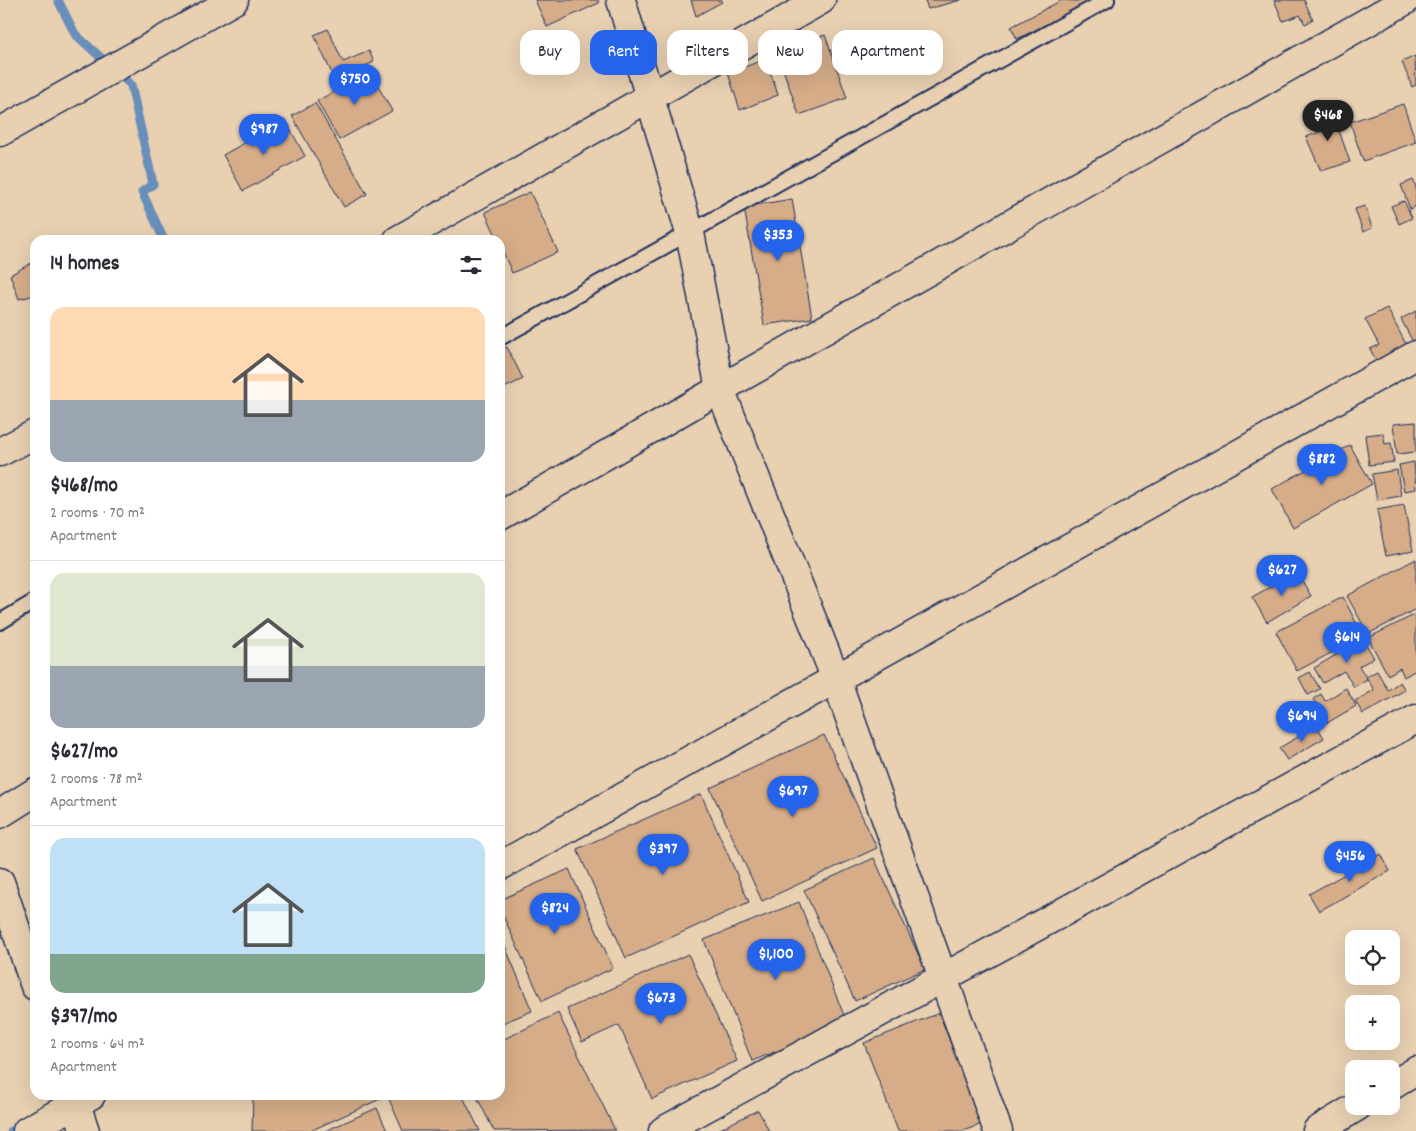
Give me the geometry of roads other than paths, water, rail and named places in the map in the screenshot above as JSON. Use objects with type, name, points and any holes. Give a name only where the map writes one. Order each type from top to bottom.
[{"type":"street","points":[[0,132],[234,0]]},
{"type":"street","points":[[621,0],[690,233],[720,389],[836,679],[998,1131]]},
{"type":"street","points":[[407,235],[821,0]]},
{"type":"street","points":[[505,513],[1406,0]]},
{"type":"street","points":[[505,863],[1416,355]]},
{"type":"street","points":[[0,452],[30,437]]},
{"type":"street","points":[[663,1131],[1416,719]]},
{"type":"street","points":[[0,814],[30,795]]},
{"type":"street","points":[[0,882],[30,971]]},
{"type":"street","points":[[1400,1081],[1416,1071]]},
{"type":"street","points":[[27,1131],[77,1100]]},
{"type":"street","points":[[80,1100],[85,1131]]},
{"type":"street","points":[[1317,1131],[1345,1114]]},
{"type":"lane","points":[[505,335],[1107,0]]},
{"type":"lane","points":[[0,622],[30,604]]},
{"type":"waterway","points":[[58,0],[75,34],[131,85],[153,184],[142,192],[162,235]]},
{"type":"waterway","points":[[11,1131],[24,1124]]}]
